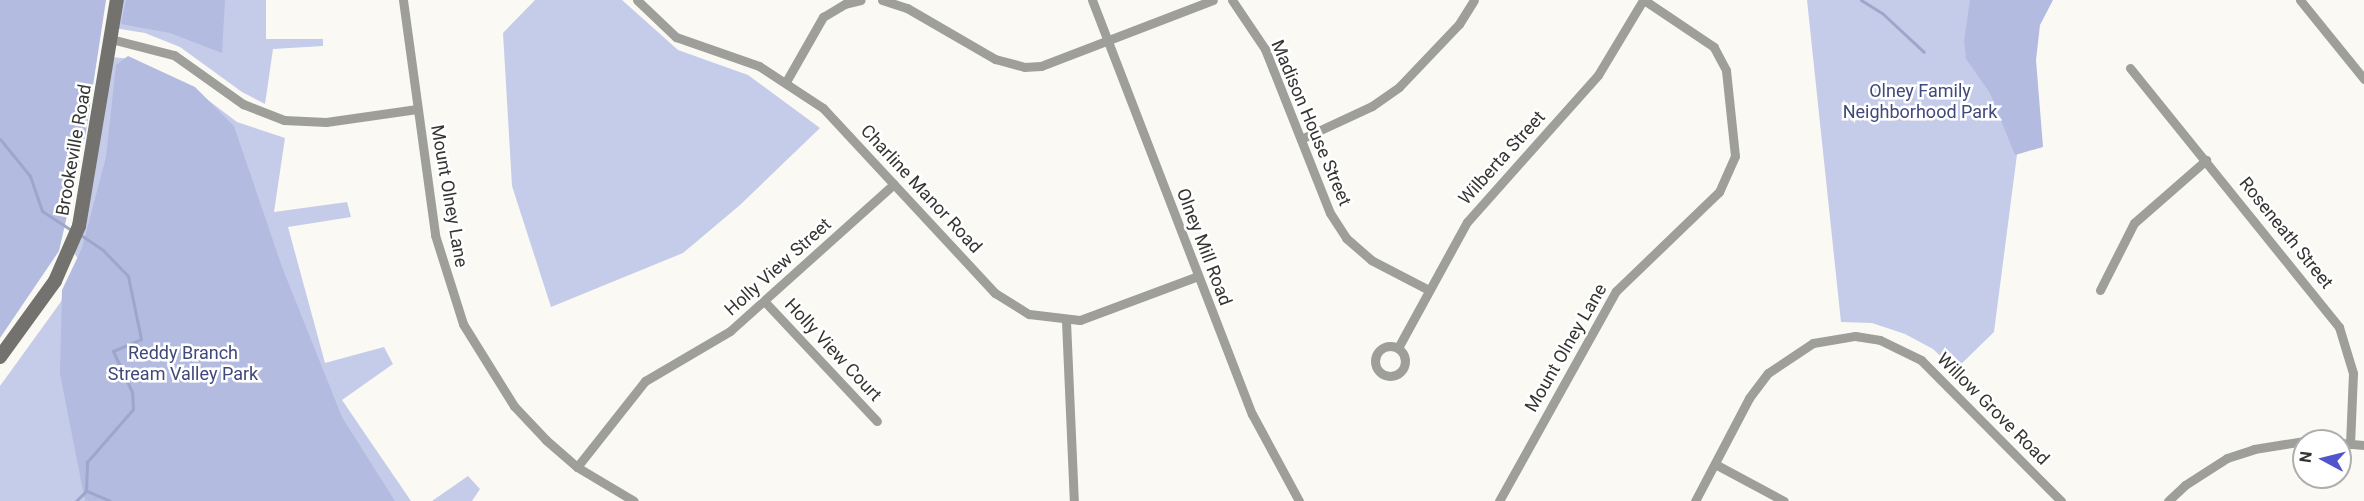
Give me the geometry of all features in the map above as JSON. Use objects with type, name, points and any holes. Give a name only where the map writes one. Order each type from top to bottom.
[{"type":"street","name":"Brookeville Road","points":[[0,357],[44,297],[71,247],[79,226],[117,0]]},
{"type":"street","name":"Mount Olney Lane","points":[[403,0],[435,235],[463,324],[514,406],[578,467],[634,501]]},
{"type":"street","name":"Charline Manor Road","points":[[637,0],[676,37],[759,66],[787,80],[823,108],[1006,302],[1029,314],[1066,321],[1091,318],[1198,276]]},
{"type":"street","points":[[787,80],[823,18],[845,4],[861,0]]},
{"type":"street","points":[[882,0],[907,8],[1008,65],[1041,66],[1213,0]]},
{"type":"street","name":"Olney Mill Road","points":[[1092,0],[1252,414],[1299,501]]},
{"type":"street","name":"Madison House Street","points":[[1232,0],[1265,49],[1330,213],[1346,238],[1371,260],[1427,290]]},
{"type":"street","points":[[1301,139],[1372,106],[1399,87],[1459,24],[1474,0]]},
{"type":"street","name":"Mount Olney Lane","points":[[1499,501],[1616,291],[1719,192],[1735,156],[1726,70],[1714,47],[1644,0]]},
{"type":"street","name":"Wilberta Street","points":[[1399,346],[1427,290],[1467,222],[1598,75],[1644,0]]},
{"type":"street","points":[[2300,0],[2364,79]]},
{"type":"street","points":[[111,39],[174,55],[243,104],[284,120],[326,122],[417,109]]},
{"type":"street","name":"Roseneath Street","points":[[2130,68],[2339,327],[2353,373],[2347,429]]},
{"type":"street","points":[[2100,290],[2134,223],[2206,160]]},
{"type":"street","name":"Holly View Street","points":[[578,467],[645,381],[730,331],[766,303],[894,184]]},
{"type":"street","name":"Holly View Court","points":[[766,303],[877,421]]},
{"type":"street","points":[[1066,321],[1074,501]]},
{"type":"street","name":"Willow Grove Road","points":[[1695,501],[1749,398],[1782,360],[1813,343],[1855,336],[1880,340],[1921,360],[2061,501]]},
{"type":"street","points":[[2168,501],[2228,458],[2254,449],[2292,443]]},
{"type":"street","points":[[1715,464],[1784,501]]},
{"type":"green space","points":[[0,0],[106,0],[86,132],[59,251],[0,338]]},
{"type":"green space","points":[[118,0],[266,0],[266,39],[323,39],[323,46],[273,49],[265,104],[242,92],[180,47],[145,33],[114,28]]},
{"type":"green space","points":[[126,0],[225,0],[222,53],[170,33],[121,24]]},
{"type":"green space","points":[[535,0],[622,0],[678,50],[748,75],[820,128],[740,205],[683,253],[551,307],[512,186],[503,33]]},
{"type":"green space","name":"Olney Family Neighborhood Park","points":[[1807,0],[2037,0],[1994,332],[1955,370],[1933,349],[1905,334],[1872,323],[1841,322]]},
{"type":"green space","points":[[1970,0],[2053,0],[2040,25],[2036,60],[2043,147],[2015,155],[1990,93],[1966,59],[1964,41]]},
{"type":"green space","name":"Reddy Branch Stream Valley Park","points":[[128,56],[195,87],[234,126],[282,267],[342,417],[395,501],[85,501],[60,374],[62,290],[82,248],[106,157],[116,65]]},
{"type":"green space","name":"Reddy Branch Stream Valley Park","points":[[110,57],[134,59],[196,91],[237,122],[285,138],[274,212],[347,202],[351,217],[288,227],[325,363],[384,347],[393,364],[342,400],[411,501],[0,501],[0,386],[60,303],[82,263],[72,251]]},
{"type":"green space","points":[[468,476],[480,489],[472,501],[432,501]]},
{"type":"waterway","points":[[1861,0],[1882,13],[1924,52]]},
{"type":"waterway","points":[[0,139],[30,176],[42,211],[73,231]]},
{"type":"waterway","points":[[76,501],[86,491],[87,462],[133,409],[132,392],[113,351],[141,339],[128,276],[103,250],[79,234]]},
{"type":"waterway","points":[[87,491],[110,501]]}]
